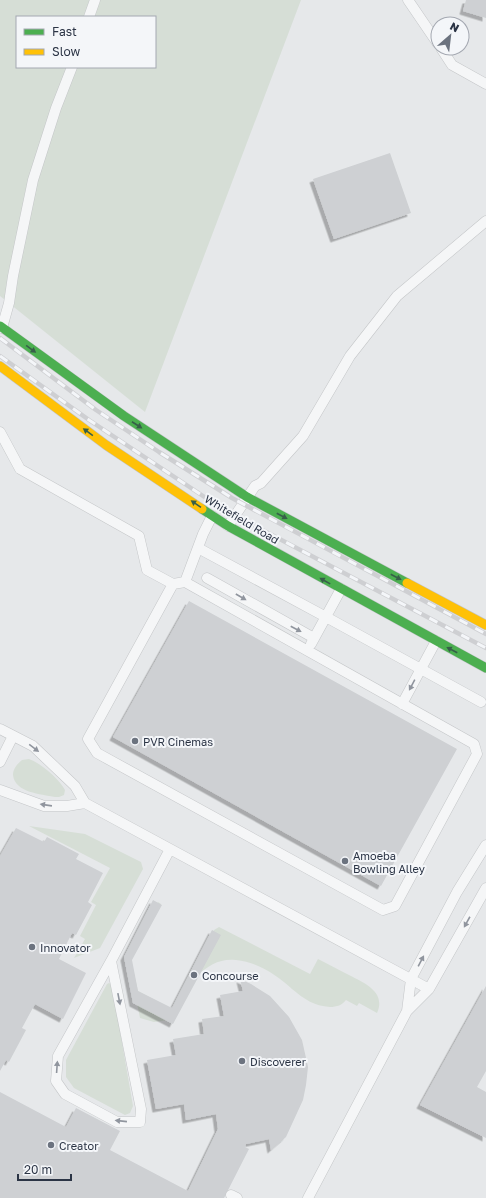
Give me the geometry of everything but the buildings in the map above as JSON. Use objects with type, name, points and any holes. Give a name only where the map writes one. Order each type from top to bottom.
[{"type":"main road","name":"Whitefield Road","points":[[1,327],[124,416],[247,497],[486,625]]},
{"type":"main road","name":"Whitefield Road","points":[[0,366],[106,445],[228,526],[341,590],[486,668]]},
{"type":"lane","points":[[89,16],[95,0]]},
{"type":"lane","points":[[408,0],[430,32]]},
{"type":"lane","points":[[446,56],[452,65],[486,84]]},
{"type":"lane","points":[[1,327],[9,303],[32,180],[56,108],[72,68]]},
{"type":"lane","points":[[228,526],[255,486],[261,483],[303,436],[350,356],[397,296],[486,221]]},
{"type":"lane","points":[[0,432],[20,469],[139,536],[147,570],[173,584],[185,582],[474,744],[477,754],[395,906],[383,910],[97,753],[88,739],[173,584]]},
{"type":"lane","points":[[185,582],[212,516]]},
{"type":"lane","points":[[198,548],[481,702]]},
{"type":"lane","points":[[207,578],[314,638]]},
{"type":"lane","points":[[307,651],[341,590]]},
{"type":"lane","points":[[402,704],[436,641]]},
{"type":"lane","points":[[0,730],[33,746],[76,786],[84,803],[429,990]]},
{"type":"lane","points":[[0,762],[13,736]]},
{"type":"lane","points":[[0,790],[44,806],[67,806],[84,803]]},
{"type":"lane","points":[[407,1011],[411,979],[457,892],[486,845]]},
{"type":"lane","points":[[112,961],[141,1109],[140,1122],[117,1122],[65,1094],[56,1081],[58,1056],[112,961],[170,849]]},
{"type":"lane","points":[[308,1198],[407,1011],[429,990],[486,888]]},
{"type":"shaded area","points":[[0,0],[301,0],[145,412],[0,296]]},
{"type":"shaded area","points":[[29,759],[39,764],[55,777],[65,790],[64,795],[55,797],[30,792],[18,786],[13,775],[14,771],[22,760]]},
{"type":"shaded area","points":[[29,826],[85,834],[141,862],[143,869],[100,948],[74,958],[85,939],[80,936],[96,905],[91,902],[110,868]]},
{"type":"shaded area","points":[[158,902],[161,904],[131,960],[138,991],[172,1009],[214,930],[219,927],[310,974],[318,959],[359,980],[376,993],[379,999],[377,1013],[359,1003],[357,1006],[346,1000],[333,1007],[314,1004],[301,996],[280,979],[259,966],[244,961],[225,960],[215,963],[197,976],[168,1020],[154,1022],[140,1018],[128,958]]},
{"type":"shaded area","points":[[109,983],[112,985],[133,1106],[130,1113],[125,1115],[74,1088],[66,1077],[66,1060],[107,984]]},
{"type":"railway","points":[[0,338],[96,410],[232,498],[486,634]]},
{"type":"railway","points":[[0,356],[89,420],[221,508],[486,648]]},
{"type":"traffic: fast","points":[[0,326],[124,416],[247,497],[407,583]]},
{"type":"traffic: fast","points":[[202,509],[228,526],[486,668]]},
{"type":"traffic: slow","points":[[0,366],[106,445],[202,509]]},
{"type":"traffic: slow","points":[[407,583],[486,625]]},
{"type":"place","name":"PVR Cinemas","points":[[135,741]]},
{"type":"place","name":"Amoeba Bowling Alley","points":[[345,861]]},
{"type":"place","name":"Innovator","points":[[32,947]]},
{"type":"place","name":"Concourse","points":[[194,975]]},
{"type":"place","name":"Discoverer","points":[[242,1061]]},
{"type":"place","name":"Creator","points":[[51,1145]]}]
